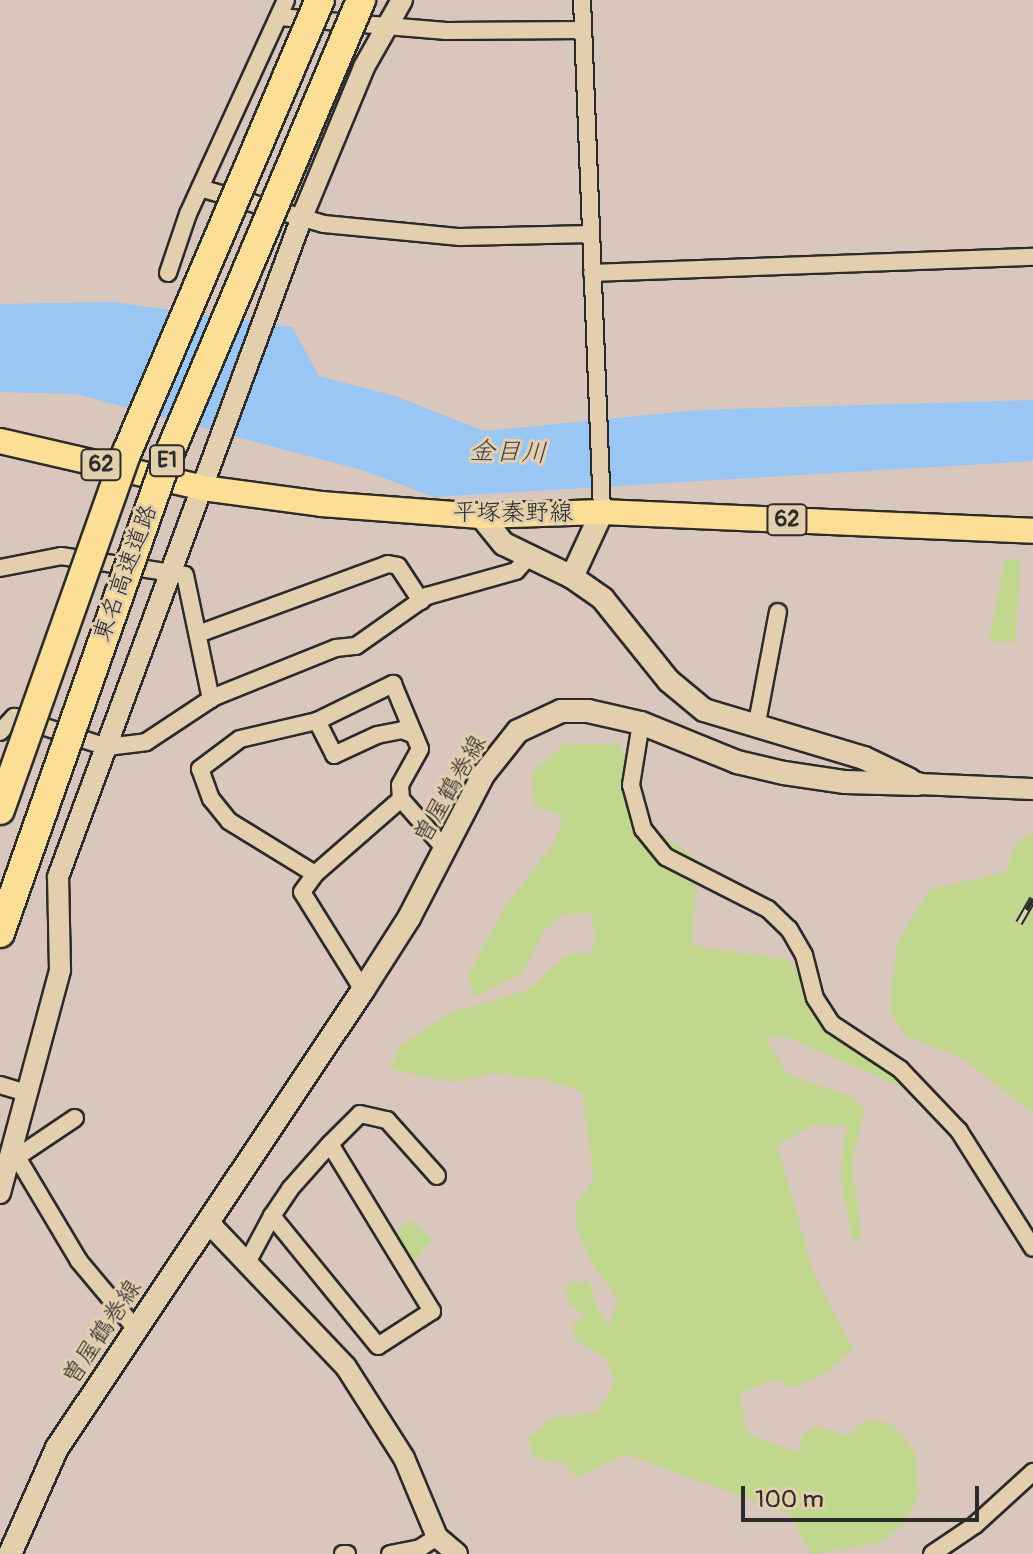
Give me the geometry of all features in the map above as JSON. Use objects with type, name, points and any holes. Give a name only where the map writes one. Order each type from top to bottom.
[{"type":"highway","name":"東名高速道路","points":[[0,810],[127,452],[320,0]]},
{"type":"highway","name":"東名高速道路","points":[[0,933],[165,464],[361,0]]},
{"type":"main road","name":"平塚秦野線","points":[[0,441],[203,488],[321,504],[481,516],[541,514],[601,507],[1033,531]]},
{"type":"main road","points":[[572,577],[601,507]]},
{"type":"main road","points":[[481,516],[504,544],[572,577],[603,599],[684,696],[704,710],[864,758],[918,784]]},
{"type":"main road","name":"曽屋鶴巻線","points":[[10,1554],[57,1448],[363,990],[445,849],[483,775],[518,731],[561,711],[588,711],[641,723],[737,762],[784,773],[845,782],[918,784]]},
{"type":"street","points":[[168,273],[200,188],[286,0]]},
{"type":"street","points":[[0,1193],[14,1153],[60,970],[58,877],[223,439],[302,217],[364,67],[402,0]]},
{"type":"street","points":[[582,0],[601,507]]},
{"type":"street","points":[[279,17],[386,28],[583,30]]},
{"type":"street","points":[[200,188],[302,217],[460,237],[591,234]]},
{"type":"street","points":[[592,273],[1033,257]]},
{"type":"street","points":[[0,568],[61,556],[185,575],[211,699]]},
{"type":"street","points":[[0,732],[14,717],[107,747],[146,742],[211,699],[336,648],[356,646],[421,601],[516,571],[529,556]]},
{"type":"street","points":[[198,634],[388,564],[398,566],[421,601]]},
{"type":"street","points":[[756,728],[778,612]]},
{"type":"street","points":[[315,874],[229,821],[211,799],[200,769],[240,739],[317,721],[393,684],[419,757],[400,785],[401,799],[445,849]]},
{"type":"street","points":[[317,721],[334,755],[377,735],[402,730],[412,734]]},
{"type":"street","points":[[641,723],[631,785],[643,829],[666,857],[768,909],[789,929],[804,955],[815,998],[832,1024],[900,1069],[959,1131],[1033,1248]]},
{"type":"street","points":[[918,784],[1033,789]]},
{"type":"street","points":[[363,990],[302,892],[315,874],[401,799]]},
{"type":"street","points":[[0,1085],[27,1093]]},
{"type":"street","points":[[249,1259],[272,1216],[330,1144],[360,1114],[387,1120],[437,1176]]},
{"type":"street","points":[[14,1153],[75,1118]]},
{"type":"street","points":[[272,1216],[378,1346],[432,1311],[330,1144]]},
{"type":"street","points":[[14,1153],[79,1261],[136,1329]]},
{"type":"street","points":[[208,1222],[249,1259],[360,1386],[404,1458],[437,1537],[457,1554]]},
{"type":"street","points":[[932,1554],[975,1525],[1033,1472]]},
{"type":"street","points":[[390,1554],[420,1548],[437,1537]]},
{"type":"green space","points":[[1005,559],[1021,559],[1015,642],[989,641]]},
{"type":"green space","points":[[564,744],[620,744],[650,826],[699,861],[691,945],[789,960],[805,985],[813,1016],[898,1071],[909,1090],[786,1037],[764,1036],[789,1075],[851,1097],[864,1110],[852,1166],[862,1238],[852,1239],[840,1171],[847,1126],[812,1125],[777,1145],[814,1273],[853,1349],[821,1377],[789,1388],[779,1378],[740,1393],[747,1434],[798,1452],[804,1433],[818,1426],[848,1436],[867,1419],[891,1424],[914,1449],[919,1494],[906,1522],[881,1543],[812,1554],[789,1514],[625,1454],[576,1478],[564,1463],[534,1457],[528,1438],[551,1418],[596,1412],[615,1383],[607,1360],[575,1339],[573,1325],[585,1314],[572,1307],[566,1296],[568,1283],[589,1281],[597,1308],[609,1326],[617,1299],[587,1255],[574,1218],[577,1203],[594,1180],[582,1092],[544,1079],[494,1073],[454,1082],[390,1069],[400,1046],[450,1013],[528,990],[568,954],[592,953],[595,930],[589,912],[562,916],[544,932],[521,974],[474,997],[468,975],[503,909],[553,844],[563,816],[534,806],[531,774]]},
{"type":"green space","points":[[1033,832],[1033,1113],[962,1058],[906,1036],[889,1011],[897,943],[930,889],[1006,872],[1016,843]]},
{"type":"green space","points":[[409,1219],[432,1240],[411,1264],[393,1236]]},
{"type":"water","name":"金目川","points":[[113,302],[292,327],[319,376],[395,396],[484,431],[699,410],[1033,400],[1033,461],[434,497],[365,471],[76,394],[0,392],[0,304]]},
{"type":"railway","points":[[1019,923],[1033,899]]}]
